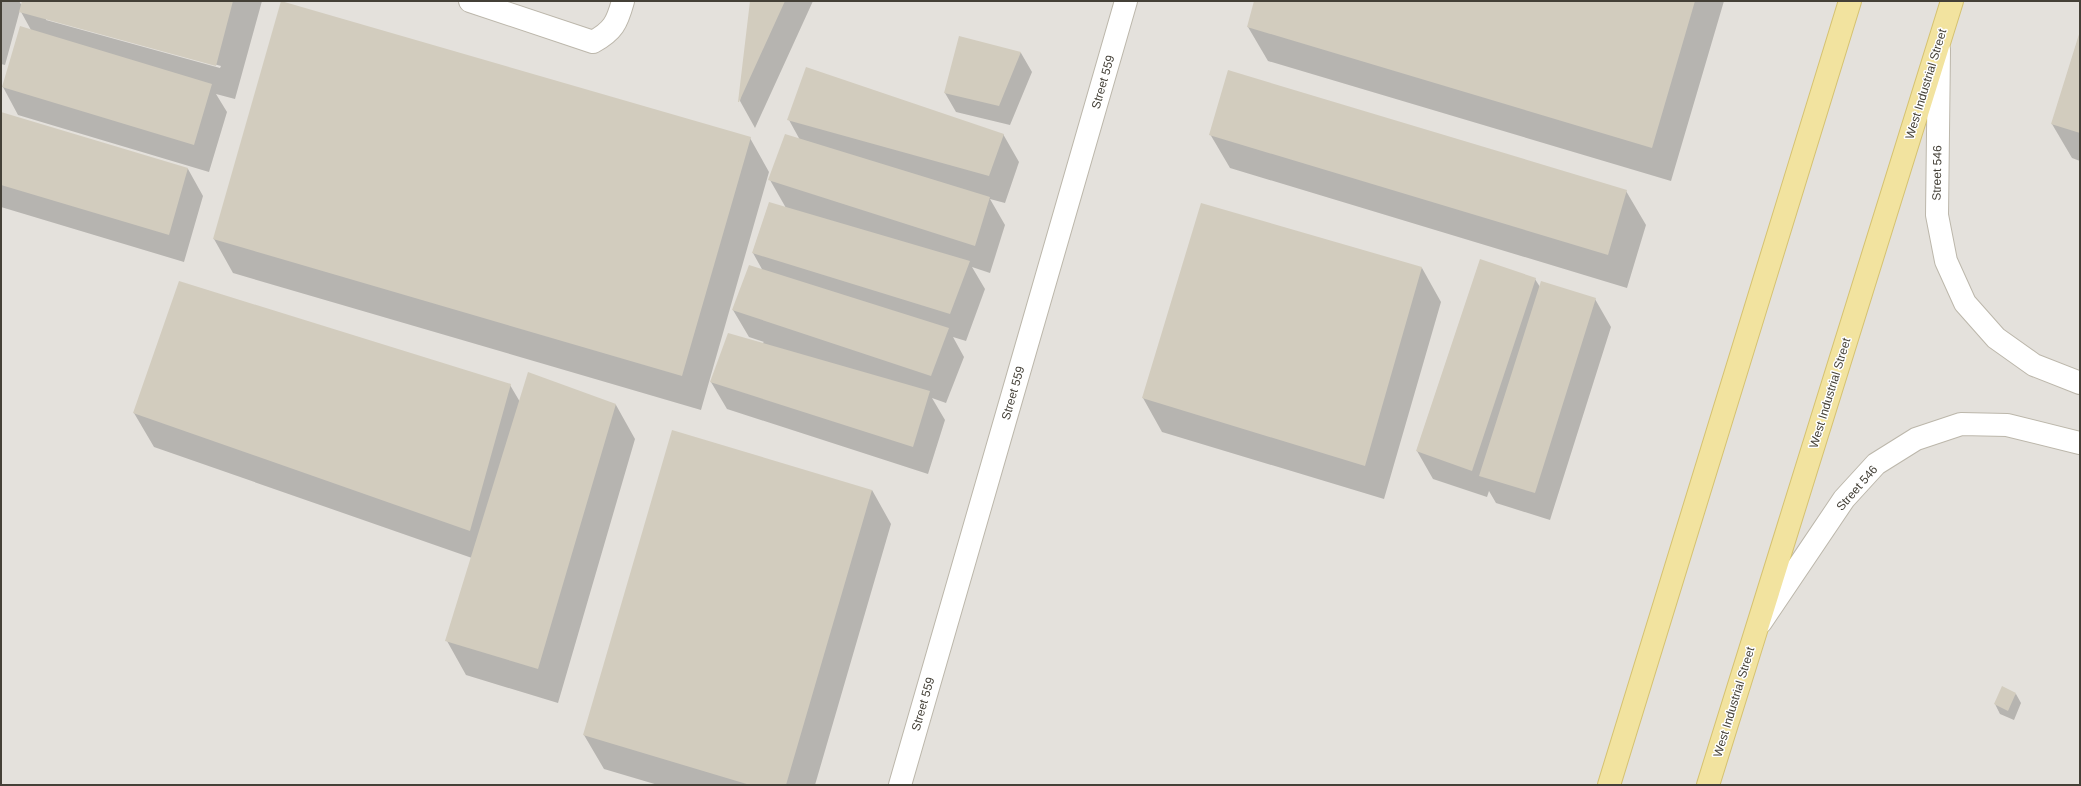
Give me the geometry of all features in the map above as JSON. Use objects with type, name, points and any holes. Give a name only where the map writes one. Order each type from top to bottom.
[{"type":"main road","points":[[1609,785],[1850,1]]},
{"type":"main road","name":"West Industrial Street","points":[[1708,785],[1952,1]]},
{"type":"street","points":[[470,1],[593,42],[607,34],[619,16],[623,1]]},
{"type":"street","name":"Street 559","points":[[900,785],[1126,1]]},
{"type":"street","name":"Street 546","points":[[1940,40],[1937,215],[1946,261],[1965,303],[1996,338],[2034,365],[2080,382]]},
{"type":"street","name":"Street 546","points":[[1756,630],[1844,499],[1876,464],[1916,438],[1961,424],[2007,425],[2080,443]]},
{"type":"shaded area","points":[[1,1],[2080,1],[2080,785],[1,785]]},
{"type":"building","points":[[22,1],[233,1],[216,66],[19,12]]},
{"type":"building","points":[[281,1],[751,137],[682,376],[213,239]]},
{"type":"building","points":[[750,1],[785,1],[738,102]]},
{"type":"building","points":[[1254,1],[1695,1],[1652,148],[1247,27]]},
{"type":"building","points":[[20,26],[212,84],[194,145],[2,87]]},
{"type":"building","points":[[2080,31],[2080,133],[2051,124]]},
{"type":"building","points":[[959,36],[1021,52],[999,106],[944,93]]},
{"type":"building","points":[[806,67],[1004,134],[989,176],[787,120]]},
{"type":"building","points":[[1228,70],[1627,190],[1608,255],[1209,135]]},
{"type":"building","points":[[1,112],[188,168],[169,235],[1,185]]},
{"type":"building","points":[[785,134],[990,197],[975,246],[768,180]]},
{"type":"building","points":[[769,202],[970,261],[950,314],[752,253]]},
{"type":"building","points":[[1201,203],[1422,267],[1365,466],[1142,398]]},
{"type":"building","points":[[1480,259],[1536,278],[1472,471],[1416,451]]},
{"type":"building","points":[[749,265],[949,328],[931,376],[732,310]]},
{"type":"building","points":[[179,281],[511,384],[470,531],[133,413]]},
{"type":"building","points":[[1541,281],[1596,298],[1535,493],[1479,476]]},
{"type":"building","points":[[728,333],[930,391],[913,447],[710,382]]},
{"type":"building","points":[[528,372],[616,404],[538,669],[445,641]]},
{"type":"building","points":[[672,430],[872,490],[786,785],[750,785],[583,735]]},
{"type":"building","points":[[2002,686],[2016,693],[2008,711],[1994,704]]}]
